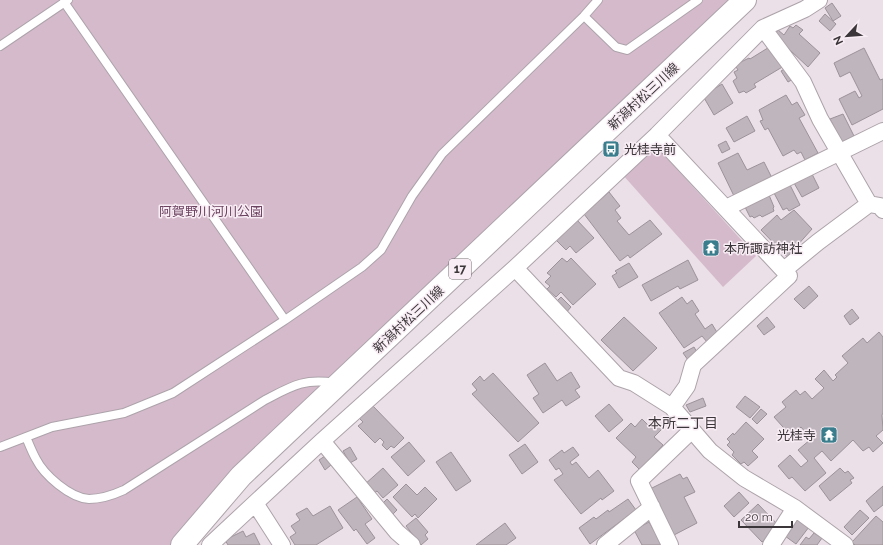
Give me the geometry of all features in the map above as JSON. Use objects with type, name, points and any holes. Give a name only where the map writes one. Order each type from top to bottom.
[{"type":"main road","name":"新潟村松三川線","points":[[182,545],[241,476],[745,0]]},
{"type":"street","points":[[210,545],[322,441],[515,268],[657,134],[763,28],[805,9],[819,0]]},
{"type":"street","points":[[763,28],[802,82],[820,119],[840,153],[876,207],[818,242],[784,270]]},
{"type":"street","points":[[726,208],[883,131]]},
{"type":"street","points":[[657,134],[789,276],[693,365],[687,386],[672,407]]},
{"type":"street","points":[[515,268],[619,378],[634,383],[672,407],[710,451],[744,478],[795,508],[845,545]]},
{"type":"street","points":[[670,545],[639,481],[692,430]]},
{"type":"street","points":[[322,441],[397,532],[412,545]]},
{"type":"street","points":[[255,503],[282,545]]},
{"type":"street","points":[[604,545],[652,507]]},
{"type":"street","points":[[771,545],[795,508]]},
{"type":"lane","points":[[0,447],[52,427],[124,413],[150,404],[173,392],[285,320],[362,266],[380,250],[412,196],[442,154],[584,16],[598,0]]},
{"type":"lane","points":[[584,16],[616,47],[627,50],[698,0]]},
{"type":"lane","points":[[0,46],[66,1],[285,320]]},
{"type":"lane","points":[[26,437],[36,460],[51,479],[66,491],[87,499],[108,497],[124,490],[265,400],[290,387],[309,381],[339,384]]},
{"type":"green space","name":"阿賀野川河川公園","points":[[0,0],[735,0],[173,545],[0,545]]},
{"type":"green space","points":[[654,144],[756,256],[723,287],[622,174]]},
{"type":"building","points":[[832,3],[841,16],[833,21],[825,8]]},
{"type":"building","points":[[825,14],[836,24],[830,31],[819,21]]},
{"type":"building","points":[[796,25],[803,30],[799,34],[820,53],[808,67],[774,35],[778,30],[784,35],[790,26],[793,28]]},
{"type":"building","points":[[771,46],[784,66],[754,84],[756,87],[746,93],[744,91],[739,93],[733,81],[737,78],[734,72],[738,70],[735,65],[749,58],[750,59]]},
{"type":"building","points":[[864,48],[880,80],[883,79],[883,109],[852,125],[839,99],[855,91],[859,98],[862,96],[850,72],[840,77],[834,63]]},
{"type":"building","points":[[788,67],[795,78],[788,82],[781,71]]},
{"type":"building","points":[[722,84],[733,103],[714,115],[703,96]]},
{"type":"building","points":[[786,95],[792,105],[797,102],[805,115],[799,118],[818,153],[805,160],[801,152],[797,154],[794,150],[783,156],[768,128],[765,130],[760,121],[763,120],[759,110]]},
{"type":"building","points":[[843,114],[854,136],[842,142],[830,119]]},
{"type":"building","points":[[747,116],[755,131],[734,142],[726,128]]},
{"type":"building","points":[[726,141],[730,149],[722,153],[718,145]]},
{"type":"building","points":[[738,153],[747,170],[764,162],[772,178],[734,196],[718,163]]},
{"type":"building","points":[[812,174],[819,188],[802,197],[794,183]]},
{"type":"building","points":[[790,185],[800,205],[789,211],[787,208],[783,210],[774,193]]},
{"type":"building","points":[[609,192],[620,206],[615,210],[621,218],[617,221],[629,235],[650,220],[662,234],[630,258],[628,255],[620,261],[584,214]]},
{"type":"building","points":[[769,195],[774,211],[762,217],[760,215],[754,218],[752,216],[750,217],[745,207]]},
{"type":"building","points":[[794,210],[812,229],[787,257],[761,230],[777,215],[781,220]]},
{"type":"building","points":[[576,219],[594,238],[576,253],[570,246],[566,250],[555,239]]},
{"type":"building","points":[[562,258],[567,262],[571,258],[596,284],[573,305],[561,292],[556,297],[547,289],[550,286],[545,282],[551,276],[547,273]]},
{"type":"building","points":[[688,260],[698,280],[680,289],[678,286],[651,301],[642,285]]},
{"type":"building","points":[[629,263],[638,277],[619,288],[612,276],[617,273],[615,271]]},
{"type":"building","points":[[809,286],[818,296],[804,309],[794,299]]},
{"type":"building","points":[[561,297],[571,307],[565,314],[555,303]]},
{"type":"building","points":[[682,297],[687,304],[692,300],[699,311],[695,314],[705,329],[712,324],[718,334],[707,342],[702,336],[684,348],[659,313]]},
{"type":"building","points":[[852,309],[859,318],[850,325],[844,316]]},
{"type":"building","points":[[624,317],[657,348],[633,371],[601,340]]},
{"type":"building","points":[[767,317],[775,327],[764,335],[757,326]]},
{"type":"building","points":[[879,332],[883,337],[883,430],[876,436],[883,443],[873,452],[869,447],[863,451],[853,440],[831,461],[822,451],[814,458],[826,473],[805,491],[792,477],[789,479],[778,466],[790,455],[801,467],[808,461],[798,450],[811,439],[801,427],[791,436],[774,417],[786,407],[782,402],[796,390],[800,395],[805,391],[812,399],[824,388],[815,379],[824,370],[833,381],[837,377],[835,375],[848,363],[842,356],[863,338],[867,343]]},
{"type":"building","points":[[694,347],[698,354],[688,360],[683,353]]},
{"type":"building","points":[[545,363],[557,381],[571,372],[580,387],[575,390],[580,397],[566,406],[562,400],[543,413],[533,398],[539,394],[527,375]]},
{"type":"building","points":[[493,373],[539,423],[518,442],[472,394],[477,390],[472,384],[480,376],[484,381]]},
{"type":"building","points":[[745,396],[760,407],[750,418],[736,407]]},
{"type":"building","points":[[703,398],[706,406],[690,412],[686,405]]},
{"type":"building","points":[[609,404],[623,420],[609,432],[595,416]]},
{"type":"building","points":[[372,405],[404,438],[394,448],[391,446],[387,450],[382,445],[384,442],[380,438],[375,443],[358,426],[363,422],[359,418]]},
{"type":"building","points":[[761,409],[767,414],[757,424],[752,419]]},
{"type":"building","points":[[642,419],[648,425],[653,421],[662,429],[654,437],[663,445],[640,470],[632,462],[636,457],[616,438],[631,423],[635,427]]},
{"type":"building","points":[[746,422],[764,439],[752,451],[758,457],[748,466],[744,462],[741,464],[732,455],[734,452],[727,445],[730,442],[727,439],[733,433],[734,435]]},
{"type":"building","points":[[409,442],[425,461],[408,476],[391,457]]},
{"type":"building","points":[[525,444],[538,462],[522,474],[509,455]]},
{"type":"building","points":[[350,447],[357,459],[350,463],[343,451]]},
{"type":"building","points":[[573,447],[579,455],[570,462],[572,465],[576,462],[589,478],[598,470],[614,491],[602,500],[601,498],[581,514],[554,480],[563,474],[559,468],[556,470],[549,460],[562,450],[564,453]]},
{"type":"building","points":[[451,452],[471,481],[456,491],[436,462]]},
{"type":"building","points":[[325,456],[331,465],[325,470],[319,460]]},
{"type":"building","points":[[383,468],[398,485],[383,498],[377,491],[373,494],[364,485]]},
{"type":"building","points":[[840,468],[845,473],[848,471],[854,478],[850,480],[852,483],[830,501],[819,486]]},
{"type":"building","points":[[680,474],[683,479],[687,477],[695,492],[684,497],[697,523],[674,535],[650,489]]},
{"type":"building","points":[[406,484],[417,495],[425,487],[437,499],[418,518],[415,514],[412,517],[393,497]]},
{"type":"building","points":[[883,486],[883,505],[874,512],[866,501]]},
{"type":"building","points":[[739,492],[749,503],[734,517],[724,506]]},
{"type":"building","points":[[357,497],[372,519],[365,524],[375,538],[367,544],[356,529],[354,531],[338,510]]},
{"type":"building","points":[[387,499],[397,510],[392,515],[382,504]]},
{"type":"building","points":[[628,499],[636,510],[590,544],[579,528],[594,517],[596,519],[608,510],[609,512]]},
{"type":"building","points":[[758,504],[779,526],[762,542],[741,520]]},
{"type":"building","points":[[330,506],[343,528],[316,545],[295,545],[290,537],[296,533],[291,526],[300,520],[296,514],[307,508],[313,516]]},
{"type":"building","points":[[860,510],[869,518],[852,535],[844,527]]},
{"type":"building","points":[[876,516],[883,522],[883,545],[855,545],[852,542]]},
{"type":"building","points":[[416,518],[428,532],[425,535],[428,539],[421,545],[406,526]]},
{"type":"building","points":[[798,518],[809,527],[796,544],[785,536]]},
{"type":"building","points":[[649,522],[662,545],[642,545],[634,530]]},
{"type":"building","points":[[505,523],[516,538],[506,545],[476,545]]},
{"type":"building","points":[[243,531],[246,537],[254,533],[260,545],[228,545],[225,540]]},
{"type":"building","points":[[814,533],[822,538],[817,545],[800,545],[806,537],[809,539]]},
{"type":"place","name":"光桂寺前","points":[[611,149]]},
{"type":"place","name":"本所諏訪神社","points":[[711,248]]},
{"type":"place","name":"光桂寺","points":[[829,435]]},
{"type":"district","name":"本所二丁目","points":[[683,423]]}]
